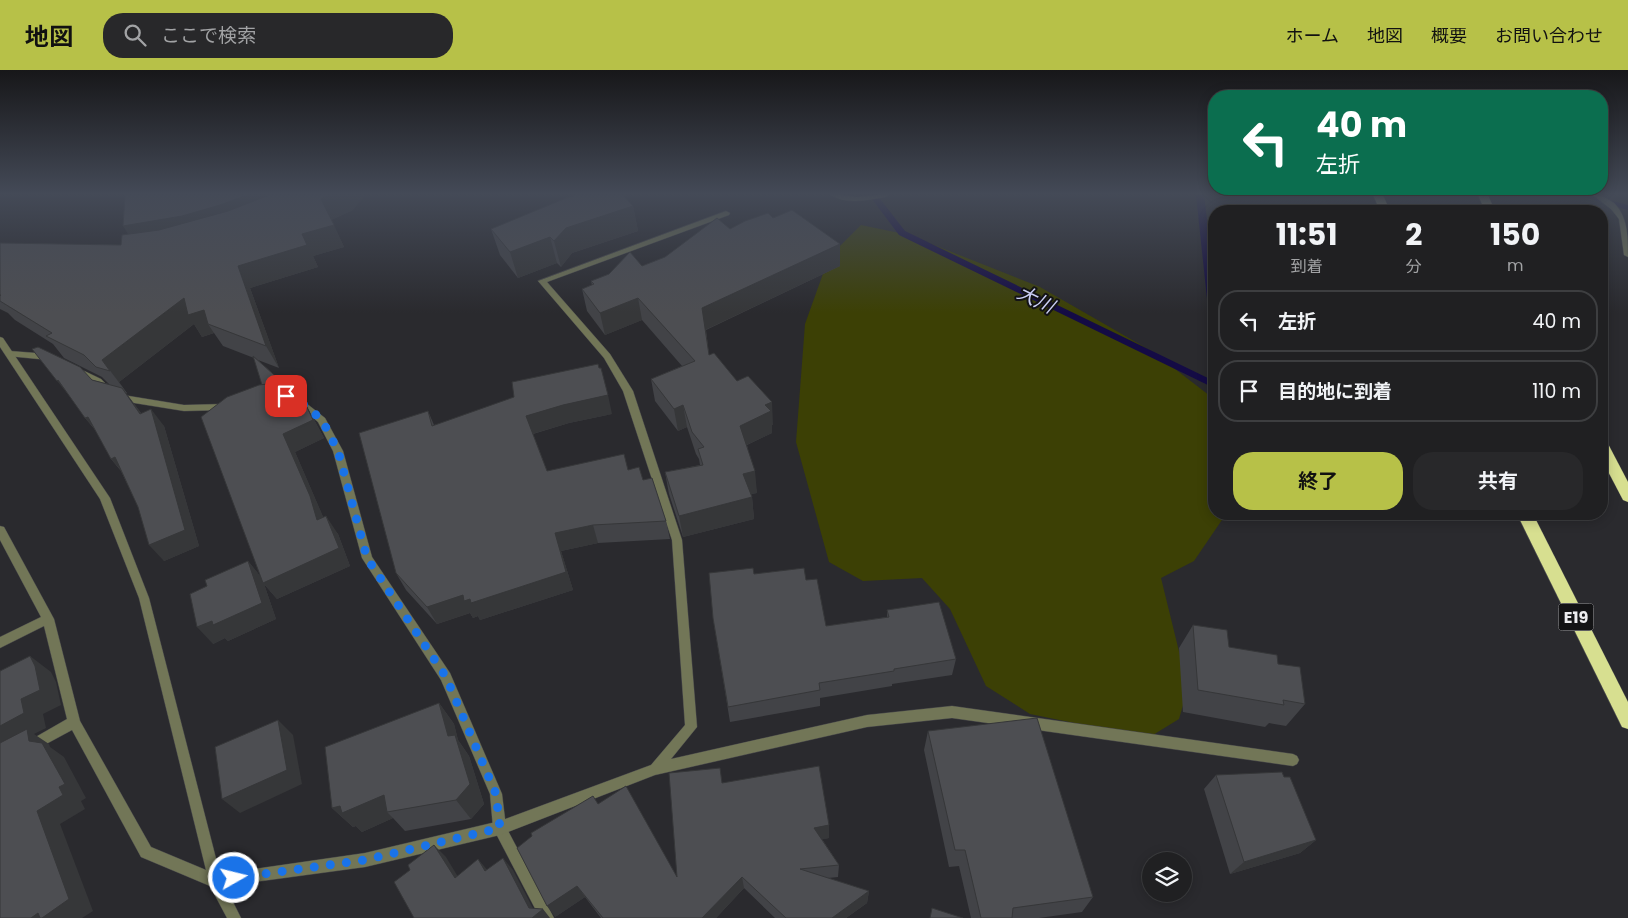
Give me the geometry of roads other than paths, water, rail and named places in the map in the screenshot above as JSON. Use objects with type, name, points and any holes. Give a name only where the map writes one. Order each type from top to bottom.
[{"type":"highway","points":[[1608,457],[1628,496]]},
{"type":"highway","name":"E19","points":[[1527,520],[1628,721]]},
{"type":"street","points":[[655,769],[691,727],[677,540],[628,391],[607,356],[542,281],[668,235]]},
{"type":"street","points":[[1626,235],[1628,255]]},
{"type":"street","points":[[0,340],[104,498],[144,598],[215,881],[234,918]]},
{"type":"street","points":[[10,354],[51,357],[98,381],[110,393],[128,399],[184,408],[218,408],[237,405]]},
{"type":"street","points":[[286,396],[297,399],[322,420],[338,451],[367,558],[446,677],[496,794],[500,828],[547,918]]},
{"type":"street","points":[[0,530],[48,619],[74,722],[146,852],[215,881],[365,860],[500,828],[655,769],[868,721],[952,712],[1293,760]]},
{"type":"street","points":[[0,643],[48,619]]},
{"type":"street","points":[[16,754],[74,722]]},
{"type":"waterway","name":"大川","points":[[905,235],[1208,382]]},
{"type":"waterway","name":"大川","points":[[1205,235],[1208,265]]}]
